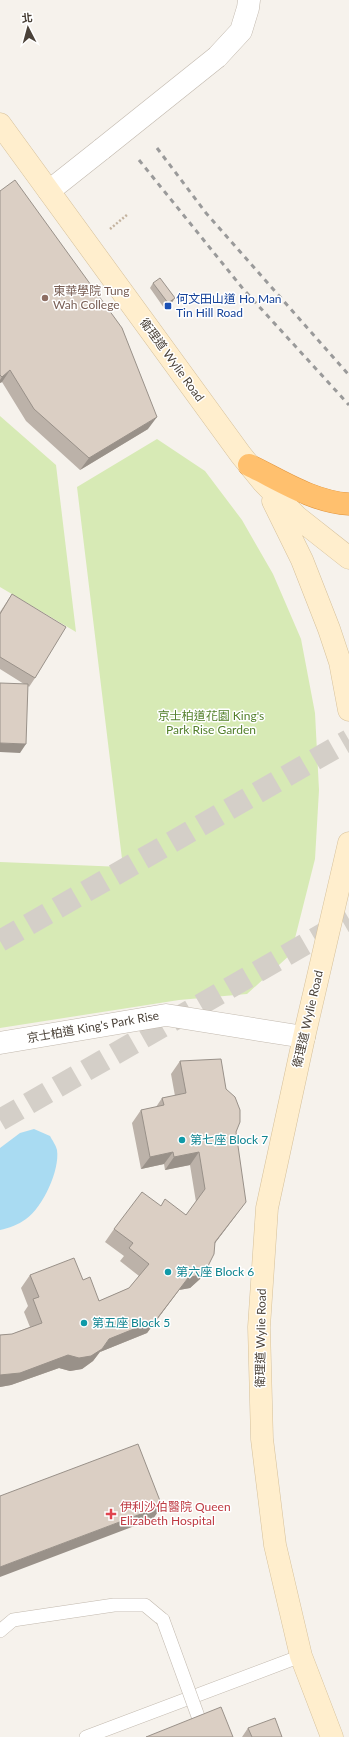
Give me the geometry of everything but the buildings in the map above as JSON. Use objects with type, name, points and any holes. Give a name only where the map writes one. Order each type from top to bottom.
[{"type":"highway","points":[[249,465],[311,495],[335,503],[349,504]]},
{"type":"street","points":[[49,191],[217,57],[241,31],[249,0]]},
{"type":"street","name":"衛理道 Wylie Road","points":[[0,124],[249,465],[297,518],[349,558]]},
{"type":"street","points":[[263,482],[302,560],[329,628],[340,662],[349,710]]},
{"type":"street","name":"衛理道 Wylie Road","points":[[332,1737],[301,1656],[275,1544],[262,1440],[259,1327],[267,1208],[304,1037],[349,843]]},
{"type":"street","name":"京士柏道 King's Park Rise","points":[[0,1043],[166,1015],[304,1037]]},
{"type":"lane","points":[[0,1631],[13,1620],[114,1606],[145,1605],[163,1620],[202,1730]]},
{"type":"lane","points":[[86,1737],[301,1656]]},
{"type":"green space","points":[[0,416],[56,465],[76,632],[0,587]]},
{"type":"green space","name":"京士柏道花園 King's Park Rise Garden","points":[[157,439],[205,471],[242,520],[273,574],[301,639],[315,713],[319,790],[315,859],[291,954],[247,994],[179,1000],[0,1028],[0,862],[123,867],[77,487]]},
{"type":"water","points":[[34,1129],[50,1136],[56,1146],[57,1158],[53,1177],[44,1197],[26,1219],[20,1223],[0,1230],[0,1148],[20,1133]]},
{"type":"tunnel","points":[[0,941],[349,740]]},
{"type":"tunnel","points":[[0,1120],[349,919]]},
{"type":"railway","points":[[157,148],[206,213],[349,375]]},
{"type":"railway","points":[[139,160],[244,290],[349,405]]},
{"type":"place","name":"東華學院 Tung Wah College","points":[[45,298]]},
{"type":"place","name":"何文田山道 Ho Man Tin Hill Road","points":[[168,306]]},
{"type":"place","name":"第七座 Block 7","points":[[182,1140]]},
{"type":"place","name":"第六座 Block 6","points":[[168,1272]]},
{"type":"place","name":"第五座 Block 5","points":[[84,1323]]},
{"type":"place","name":"伊利沙伯醫院 Queen Elizabeth Hospital","points":[[111,1514]]}]
